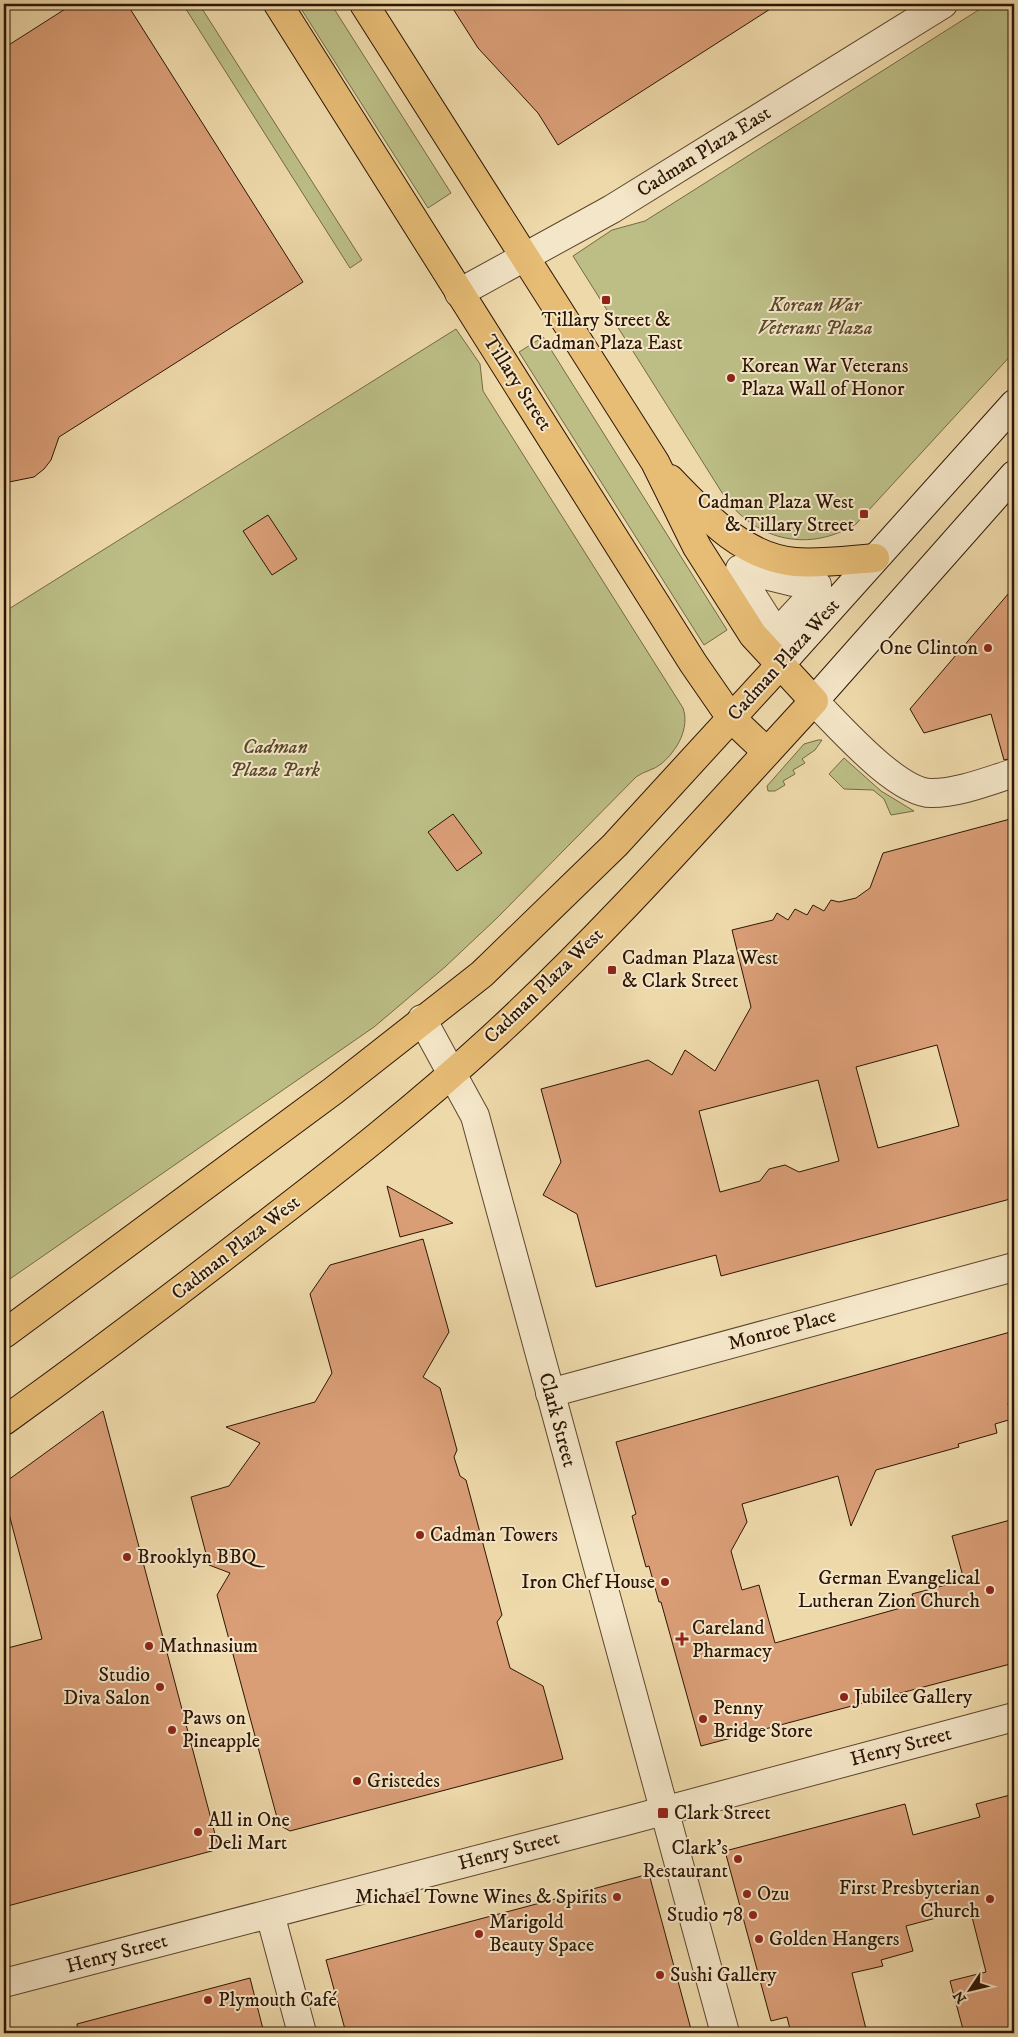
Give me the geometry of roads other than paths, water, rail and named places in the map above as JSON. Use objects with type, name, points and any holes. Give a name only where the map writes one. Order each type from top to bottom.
[{"type":"main road","name":"Tillary Street","points":[[278,4],[693,663],[731,718],[767,752]]},
{"type":"main road","points":[[364,4],[654,462],[697,547],[753,635],[779,666],[814,701]]},
{"type":"main road","points":[[654,462],[723,530],[765,554],[794,562],[875,558]]},
{"type":"main road","name":"Cadman Plaza West","points":[[4,1334],[70,1288],[333,1091],[422,1019],[462,991],[525,934],[615,845],[779,666]]},
{"type":"main road","name":"Cadman Plaza West","points":[[4,1421],[108,1346],[410,1112],[493,1037],[587,946],[697,830],[814,701]]},
{"type":"street","name":"Cadman Plaza East","points":[[459,293],[612,209],[943,4]]},
{"type":"street","name":"Cadman Plaza West","points":[[779,666],[1014,404]]},
{"type":"street","name":"Cadman Plaza West","points":[[814,701],[1014,475]]},
{"type":"street","points":[[814,701],[888,772],[916,792],[947,792],[1014,773]]},
{"type":"street","name":"Clark Street","points":[[422,1019],[475,1116],[725,2033]]},
{"type":"street","name":"Monroe Place","points":[[550,1393],[1014,1267]]},
{"type":"street","name":"Henry Street","points":[[4,1983],[1014,1717]]},
{"type":"street","points":[[270,1914],[302,2033]]},
{"type":"place","name":"Tillary Street & Cadman Plaza East","points":[[606,300]]},
{"type":"place","name":"Korean War Veterans Plaza Wall of Honor","points":[[731,378]]},
{"type":"place","name":"Cadman Plaza West & Tillary Street","points":[[864,514]]},
{"type":"place","name":"One Clinton","points":[[988,648]]},
{"type":"place","name":"Cadman Plaza West & Clark Street","points":[[612,970]]},
{"type":"place","name":"Cadman Towers","points":[[420,1535]]},
{"type":"place","name":"Brooklyn BBQ","points":[[127,1557]]},
{"type":"place","name":"Iron Chef House","points":[[665,1582]]},
{"type":"place","name":"German Evangelical Lutheran Zion Church","points":[[990,1590]]},
{"type":"place","name":"Careland Pharmacy","points":[[682,1639]]},
{"type":"place","name":"Mathnasium","points":[[149,1646]]},
{"type":"place","name":"Studio Diva Salon","points":[[160,1687]]},
{"type":"place","name":"Jubilee Gallery","points":[[844,1697]]},
{"type":"place","name":"Penny Bridge Store","points":[[703,1719]]},
{"type":"place","name":"Paws on Pineapple","points":[[172,1730]]},
{"type":"place","name":"Gristedes","points":[[357,1781]]},
{"type":"place","name":"Clark Street","points":[[663,1813]]},
{"type":"place","name":"All in One Deli Mart","points":[[198,1832]]},
{"type":"place","name":"Clark's Restaurant","points":[[738,1859]]},
{"type":"place","name":"Ozu","points":[[747,1894]]},
{"type":"place","name":"Michael Towne Wines & Spirits","points":[[617,1897]]},
{"type":"place","name":"First Presbyterian Church","points":[[990,1899]]},
{"type":"place","name":"Studio 78","points":[[753,1915]]},
{"type":"place","name":"Marigold Beauty Space","points":[[479,1934]]},
{"type":"place","name":"Golden Hangers","points":[[759,1939]]},
{"type":"place","name":"Sushi Gallery","points":[[660,1975]]},
{"type":"place","name":"Plymouth Café","points":[[208,2000]]},
{"type":"park label","name":"Korean War Veterans Plaza","points":[[815,316]]},
{"type":"park label","name":"Cadman Plaza Park","points":[[275,758]]}]
